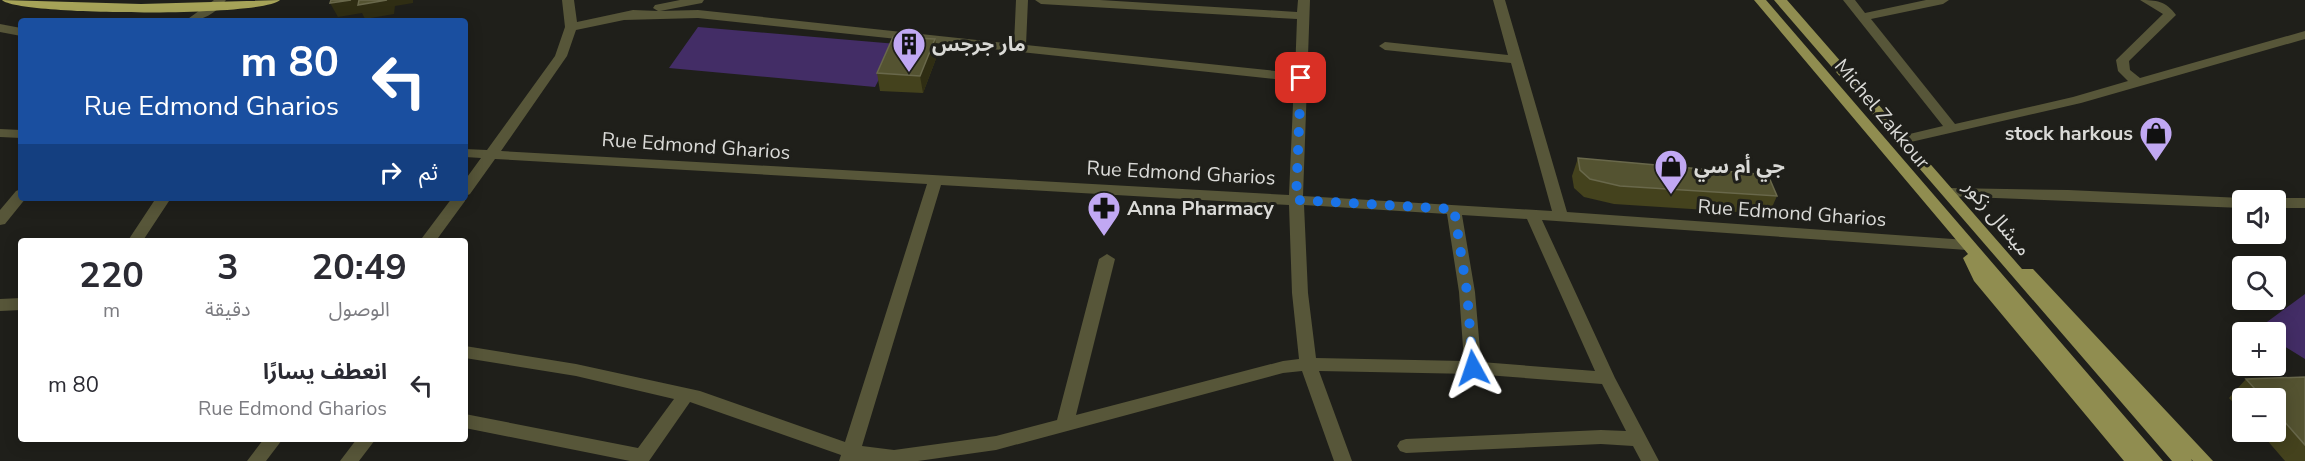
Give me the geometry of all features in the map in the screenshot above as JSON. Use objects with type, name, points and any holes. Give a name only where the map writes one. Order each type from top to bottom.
[{"type":"highway","points":[[9,0],[101,9],[273,0]]},
{"type":"highway","points":[[157,0],[172,4],[188,18]]},
{"type":"main road","name":"Michel Zakkour","points":[[1760,0],[1970,249]]},
{"type":"main road","name":"ميشال زكور","points":[[1780,0],[2183,461]]},
{"type":"main road","points":[[1983,234],[2050,294],[2204,461]]},
{"type":"main road","points":[[1970,249],[1972,261],[1988,287],[2135,461]]},
{"type":"main road","name":"ميشال زكور","points":[[1970,249],[2154,461]]},
{"type":"street","points":[[468,187],[557,63],[571,27],[568,0]]},
{"type":"street","points":[[571,27],[697,0]]},
{"type":"street","points":[[697,0],[692,9],[698,14]]},
{"type":"street","points":[[1020,48],[1022,0]]},
{"type":"street","points":[[1041,0],[1167,3],[1304,16]]},
{"type":"street","points":[[1304,0],[1296,200],[1300,293],[1308,364],[1343,461]]},
{"type":"street","points":[[1499,0],[1561,217]]},
{"type":"street","points":[[1849,0],[1952,129]]},
{"type":"street","points":[[1862,17],[1942,0]]},
{"type":"street","points":[[2137,82],[2124,71],[2121,60],[2170,15],[2165,8],[2146,0]]},
{"type":"street","points":[[194,18],[217,3]]},
{"type":"street","points":[[625,16],[698,14],[1301,78]]},
{"type":"street","points":[[0,28],[18,31]]},
{"type":"street","points":[[1902,140],[2137,82],[2305,35]]},
{"type":"street","points":[[1385,46],[1517,60]]},
{"type":"street","points":[[0,145],[11,134]]},
{"type":"street","name":"Rue Edmond Gharios","points":[[468,153],[935,182],[1454,209],[1970,249]]},
{"type":"street","points":[[850,457],[935,182]]},
{"type":"street","points":[[1949,193],[2068,195],[2232,203]]},
{"type":"street","points":[[0,220],[18,198]]},
{"type":"street","points":[[137,238],[162,201]]},
{"type":"street","points":[[429,238],[458,201]]},
{"type":"street","points":[[2286,203],[2305,203]]},
{"type":"street","points":[[1454,209],[1467,292],[1473,368]]},
{"type":"street","points":[[1532,214],[1607,378],[1650,461]]},
{"type":"street","points":[[1065,423],[1107,259]]},
{"type":"street","points":[[0,305],[18,304]]},
{"type":"street","points":[[468,352],[576,370],[686,395],[850,457],[894,457],[996,442],[1282,367],[1308,364],[1473,368],[1607,378]]},
{"type":"street","points":[[468,422],[640,458],[686,395]]},
{"type":"street","points":[[1406,446],[1601,437],[1638,439]]},
{"type":"street","points":[[256,461],[271,442]]},
{"type":"street","points":[[350,461],[364,442]]},
{"type":"shaded area","points":[[698,27],[897,44],[875,87],[669,68]]},
{"type":"shaded area","points":[[2305,294],[2305,359],[2286,347],[2286,322],[2267,322]]},
{"type":"building","points":[[331,0],[351,0],[330,3]]},
{"type":"building","points":[[359,0],[387,0],[358,5]]},
{"type":"building","points":[[893,37],[935,39],[920,76],[877,73]]},
{"type":"building","points":[[1578,158],[1768,175],[1777,196],[1620,186],[1590,179],[1580,170]]},
{"type":"building","points":[[2305,377],[2305,445],[2286,423],[2286,388],[2254,388],[2246,379]]},
{"type":"place","name":"مار جرجس","points":[[909,73]]},
{"type":"place","name":"stock harkous","points":[[2156,162]]},
{"type":"place","name":"جي أم سي","points":[[1671,195]]},
{"type":"place","name":"Anna Pharmacy","points":[[1104,237]]},
{"type":"route","points":[[1301,78],[1296,200],[1454,209],[1467,292],[1473,368]]}]
